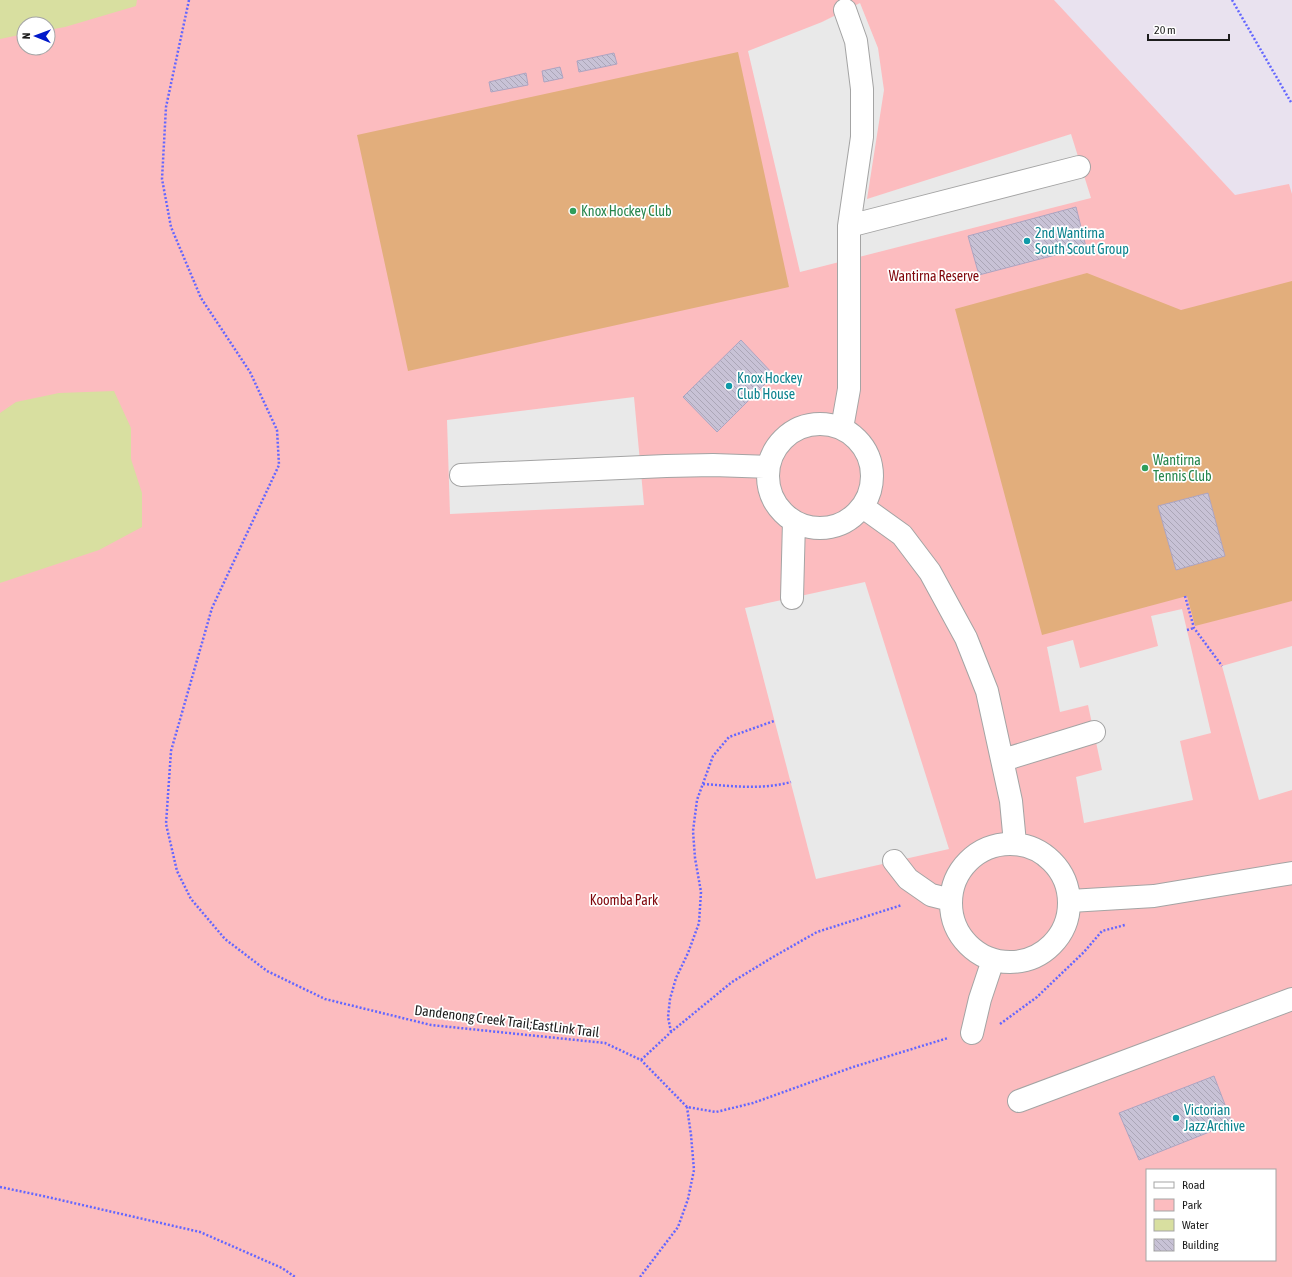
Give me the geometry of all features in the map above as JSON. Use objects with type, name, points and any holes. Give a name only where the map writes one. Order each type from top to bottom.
[{"type":"lane","points":[[842,428],[849,389],[849,226],[862,137],[862,89],[856,41],[845,10]]},
{"type":"lane","points":[[849,226],[1078,167]]},
{"type":"lane","points":[[820,423],[842,428],[857,438],[868,453],[872,470],[871,489],[863,507],[850,519],[833,527],[815,528],[794,521],[780,510],[771,494],[768,467],[774,450],[786,436],[802,426],[820,423]]},
{"type":"lane","points":[[461,475],[674,465],[768,467]]},
{"type":"lane","points":[[863,507],[902,535],[930,572],[966,638],[987,691],[1011,801],[1015,843]]},
{"type":"lane","points":[[792,598],[794,521]]},
{"type":"lane","points":[[1003,760],[1094,732]]},
{"type":"lane","points":[[894,861],[908,879],[941,898],[952,917],[960,936],[974,951],[993,960],[1022,962],[1042,954],[1057,940],[1064,928],[1067,921],[1070,901],[1064,877],[1052,860],[1035,848],[1015,843],[1003,843],[983,849],[967,862],[941,898]]},
{"type":"lane","points":[[1070,901],[1154,896],[1292,873]]},
{"type":"lane","points":[[972,1033],[980,999],[993,960]]},
{"type":"lane","points":[[1019,1101],[1292,999]]},
{"type":"path","name":"Dandenong Creek Trail;EastLink Trail","points":[[189,0],[166,107],[162,179],[171,227],[201,298],[250,372],[277,430],[279,465],[212,608],[171,751],[166,824],[177,871],[192,899],[225,939],[267,971],[325,999],[430,1025],[605,1043],[641,1060],[687,1107],[694,1170],[688,1199],[678,1227],[640,1277]]},
{"type":"path","points":[[1232,0],[1292,104]]},
{"type":"path","points":[[1185,596],[1194,628],[1222,666]]},
{"type":"path","points":[[1187,630],[1194,628]]},
{"type":"path","points":[[671,1032],[668,1017],[670,999],[676,978],[688,953],[699,923],[701,892],[695,858],[693,831],[697,800],[713,756],[729,737],[774,721]]},
{"type":"path","points":[[703,784],[755,787],[779,785],[792,782]]},
{"type":"path","points":[[641,1060],[671,1032],[732,982],[817,932],[941,898]]},
{"type":"path","points":[[0,1187],[200,1232],[282,1268],[295,1277]]},
{"type":"green space","points":[[0,0],[1054,0],[1235,195],[1289,184],[1292,194],[1292,1277],[0,1277]]},
{"type":"shaded area","points":[[860,3],[878,48],[884,90],[867,199],[1071,134],[1091,198],[800,272],[748,51],[822,22]]},
{"type":"shaded area","name":"Knox Hockey Club","points":[[738,52],[789,287],[408,371],[357,135]]},
{"type":"shaded area","name":"Wantirna Tennis Club","points":[[1087,273],[1181,310],[1292,281],[1292,601],[1195,626],[1187,596],[1042,635],[955,309]]},
{"type":"shaded area","points":[[634,397],[644,505],[450,514],[447,420]]},
{"type":"shaded area","points":[[865,582],[949,849],[816,879],[745,608]]},
{"type":"shaded area","points":[[1182,609],[1211,733],[1180,741],[1193,800],[1084,823],[1076,777],[1102,770],[1088,705],[1060,712],[1047,647],[1073,640],[1080,668],[1158,646],[1151,616]]},
{"type":"shaded area","points":[[1292,646],[1292,790],[1259,800],[1222,666]]},
{"type":"water","points":[[0,0],[137,0],[136,6],[56,29],[56,16],[16,16],[16,36],[0,39]]},
{"type":"water","points":[[114,391],[131,428],[131,459],[142,493],[142,527],[99,550],[0,583],[0,413],[16,402],[59,393]]},
{"type":"building","points":[[614,53],[617,64],[579,72],[577,61]]},
{"type":"building","points":[[560,67],[563,78],[544,82],[542,71]]},
{"type":"building","points":[[526,73],[528,85],[491,92],[489,82]]},
{"type":"building","name":"2nd Wantirna South Scout Group","points":[[1076,207],[1086,247],[979,275],[968,236]]},
{"type":"building","name":"Knox Hockey Club House","points":[[741,340],[774,375],[717,432],[683,397]]},
{"type":"building","points":[[1208,493],[1225,556],[1176,570],[1158,506]]},
{"type":"building","name":"Victorian Jazz Archive","points":[[1214,1076],[1232,1123],[1139,1160],[1119,1113]]},
{"type":"place","name":"Knox Hockey Club","points":[[573,211]]},
{"type":"place","name":"2nd Wantirna South Scout Group","points":[[1027,241]]},
{"type":"place","name":"Knox Hockey Club House","points":[[729,386]]},
{"type":"place","name":"Wantirna Tennis Club","points":[[1145,468]]},
{"type":"place","name":"Victorian Jazz Archive","points":[[1176,1118]]},
{"type":"park label","name":"Wantirna Reserve","points":[[934,276]]},
{"type":"park label","name":"Koomba Park","points":[[624,900]]}]
